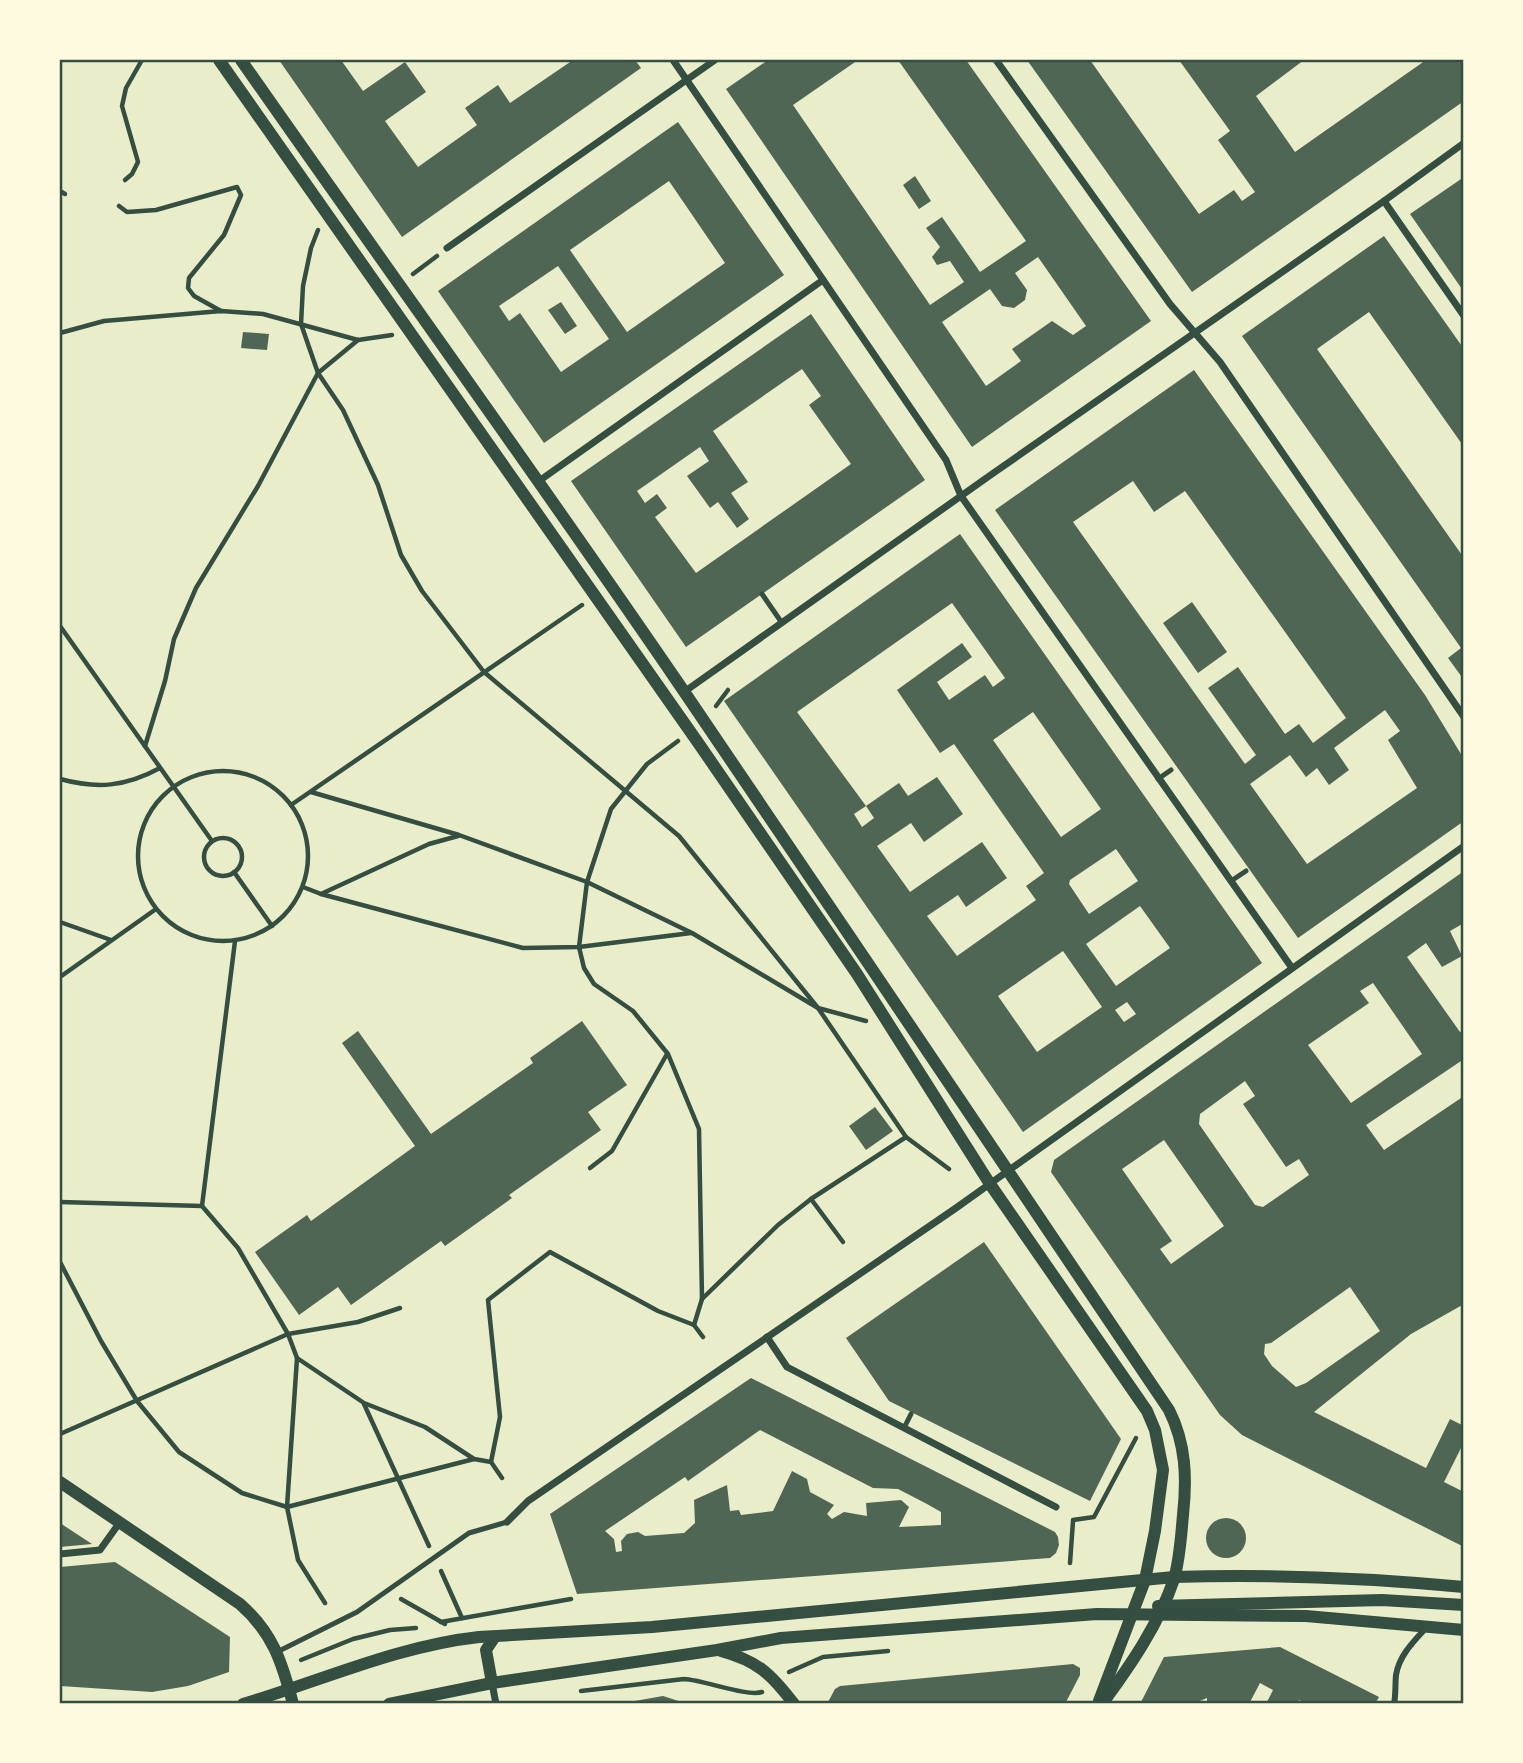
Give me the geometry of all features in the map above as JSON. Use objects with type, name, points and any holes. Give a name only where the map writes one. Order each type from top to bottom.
[{"type":"street","points":[[219,60],[817,917],[990,1184],[1147,1411],[1161,1454],[1162,1489],[1145,1580],[1100,1703]]},
{"type":"street","points":[[242,60],[684,692],[1169,1410],[1184,1454],[1186,1489],[1180,1549],[1174,1577],[1161,1610],[1123,1675],[1100,1703]]},
{"type":"street","points":[[673,60],[946,460],[961,496],[1292,968]]},
{"type":"street","points":[[447,248],[715,60]]},
{"type":"street","points":[[996,60],[1170,304],[1220,362],[1464,717]]},
{"type":"street","points":[[684,692],[1464,143]]},
{"type":"street","points":[[1384,201],[1464,316]]},
{"type":"street","points":[[538,481],[823,280]]},
{"type":"street","points":[[507,1522],[528,1501],[990,1184],[1464,846]]},
{"type":"street","points":[[767,1337],[787,1367],[1056,1507]]},
{"type":"street","points":[[60,1482],[240,1604],[261,1625],[277,1652],[293,1703]]},
{"type":"street","points":[[60,1554],[100,1550],[121,1522]]},
{"type":"street","points":[[243,1703],[374,1660],[452,1641],[665,1626],[1174,1577],[1399,1581],[1464,1587]]},
{"type":"street","points":[[389,1703],[492,1683],[781,1638],[1161,1610],[1382,1600],[1464,1605]]},
{"type":"street","points":[[1161,1610],[1306,1616],[1464,1630]]},
{"type":"street","points":[[1394,1703],[1399,1663],[1426,1628]]},
{"type":"street","points":[[494,1638],[486,1650],[496,1703]]},
{"type":"street","points":[[717,1650],[760,1666],[794,1703]]},
{"type":"lane","points":[[762,594],[782,622]]},
{"type":"lane","points":[[1158,779],[1171,769]]},
{"type":"lane","points":[[1231,881],[1245,871]]},
{"type":"lane","points":[[904,1428],[911,1414]]},
{"type":"lane","points":[[277,1652],[357,1612],[469,1533],[507,1522]]},
{"type":"path","points":[[125,180],[132,174],[138,162],[122,106],[125,88],[142,60]]},
{"type":"path","points":[[119,206],[127,212],[156,210],[237,187],[241,195],[224,235],[189,278],[188,288],[194,296],[221,311]]},
{"type":"path","points":[[321,223],[311,248],[303,286],[301,324],[318,373],[343,411],[378,485],[401,555],[422,591],[484,672],[679,836],[818,1008],[906,1138],[949,1169]]},
{"type":"path","points":[[60,333],[104,321],[221,311],[262,314],[358,340],[397,334]]},
{"type":"path","points":[[145,746],[165,681],[174,639],[196,588],[258,486],[318,373],[358,340]]},
{"type":"path","points":[[291,805],[584,603]]},
{"type":"path","points":[[60,626],[212,841]]},
{"type":"path","points":[[679,740],[647,764],[611,809],[587,882],[579,947],[584,968],[594,984],[633,1011],[668,1054],[699,1129],[702,1299],[694,1325]]},
{"type":"path","points":[[60,779],[101,787],[145,776],[160,768]]},
{"type":"path","points":[[234,772],[252,776],[268,784],[281,792],[291,805],[303,827],[308,845],[308,867],[303,887],[291,908],[272,926],[246,938],[213,941],[197,937],[172,924],[156,908],[146,892],[138,849],[151,812],[174,787],[186,779],[206,773],[234,772]]},
{"type":"path","points":[[311,792],[459,835],[587,882],[692,933],[818,1008],[873,1023]]},
{"type":"path","points":[[321,894],[429,844],[459,835]]},
{"type":"path","points":[[226,838],[240,848],[241,862],[234,872],[219,875],[206,866],[205,852],[212,841],[226,838]]},
{"type":"path","points":[[234,872],[272,926]]},
{"type":"path","points":[[303,887],[523,947],[579,947],[692,933]]},
{"type":"path","points":[[60,977],[156,908]]},
{"type":"path","points":[[60,922],[111,940]]},
{"type":"path","points":[[201,1206],[235,940]]},
{"type":"path","points":[[590,1168],[612,1151],[668,1054]]},
{"type":"path","points":[[702,1299],[778,1225],[811,1199],[906,1138]]},
{"type":"path","points":[[811,1199],[843,1242]]},
{"type":"path","points":[[60,1202],[201,1206],[238,1248],[288,1334],[296,1358],[287,1507],[298,1560],[325,1603]]},
{"type":"path","points":[[491,1462],[500,1417],[488,1300],[550,1252],[658,1311],[694,1325],[703,1337]]},
{"type":"path","points":[[60,1262],[137,1401],[179,1452],[242,1493],[287,1507],[474,1459]]},
{"type":"path","points":[[60,1434],[288,1334],[358,1322],[400,1308]]},
{"type":"path","points":[[296,1358],[364,1403],[425,1427],[474,1459],[491,1462],[502,1478]]},
{"type":"path","points":[[364,1403],[423,1535]]},
{"type":"path","points":[[1056,1507],[1073,1520],[1094,1517],[1136,1438]]},
{"type":"path","points":[[1070,1563],[1073,1520]]},
{"type":"path","points":[[437,1564],[462,1618]]},
{"type":"path","points":[[393,1595],[448,1626],[452,1641]]},
{"type":"path","points":[[573,1692],[684,1679],[750,1693],[763,1692]]},
{"type":"building","points":[[279,60],[341,60],[363,91],[405,62],[426,92],[385,121],[418,167],[477,125],[465,108],[498,85],[510,103],[573,60],[635,60],[641,68],[402,237]]},
{"type":"building","points":[[768,60],[858,60],[793,105],[930,305],[964,282],[950,261],[937,265],[932,257],[940,247],[926,228],[942,217],[980,272],[1026,241],[898,60],[966,60],[1151,321],[972,447],[726,89]],"holes":[[[1038,257],[1086,326],[1073,335],[1052,321],[1012,349],[1021,361],[986,386],[942,322],[990,289],[1002,306],[1014,308],[1025,300],[1027,290],[1015,273]]]},
{"type":"building","points":[[1027,60],[1090,60],[1199,214],[1234,190],[1242,201],[1255,192],[1218,140],[1230,131],[1179,60],[1304,60],[1256,96],[1295,152],[1426,60],[1464,60],[1464,101],[1192,292]]},
{"type":"building","points":[[678,122],[784,275],[544,443],[438,291]],"holes":[[[669,181],[725,263],[627,332],[570,250]],[[558,266],[609,339],[561,372],[520,313],[509,321],[499,306]]]},
{"type":"building","points":[[915,176],[931,201],[919,209],[903,185]]},
{"type":"building","points":[[1464,177],[1464,292],[1410,214]]},
{"type":"building","points":[[1384,236],[1464,349],[1464,447],[1369,312],[1317,349],[1464,558],[1464,680],[1448,658],[1461,648],[1242,336]]},
{"type":"building","points":[[561,302],[577,326],[565,334],[548,310]]},
{"type":"building","points":[[811,314],[925,480],[686,647],[571,481]],"holes":[[[802,369],[821,396],[809,405],[851,464],[696,573],[655,517],[667,508],[657,494],[645,503],[637,491],[700,447],[709,461],[687,476],[710,508],[718,502],[737,528],[749,519],[731,493],[748,482],[713,431]]]},
{"type":"building","points":[[243,332],[269,334],[267,350],[241,348]]},
{"type":"building","points":[[1194,370],[1425,695],[1464,759],[1464,821],[1298,938],[995,510]],"holes":[[[1133,481],[1154,512],[1185,491],[1346,718],[1313,743],[1299,724],[1285,734],[1238,667],[1208,688],[1256,755],[1245,764],[1073,522]],[[1385,710],[1400,731],[1388,740],[1417,788],[1307,864],[1250,784],[1290,755],[1306,777],[1317,768],[1329,785],[1349,770],[1334,748]]]},
{"type":"building","points":[[960,534],[1262,963],[1023,1132],[724,701]],"holes":[[[952,603],[1005,678],[993,687],[985,675],[949,700],[937,682],[972,657],[962,643],[897,690],[940,753],[954,744],[1044,873],[1026,886],[1036,900],[957,956],[927,916],[958,895],[966,907],[1007,878],[982,842],[910,892],[877,846],[911,823],[924,842],[963,814],[937,777],[908,796],[899,783],[866,806],[797,712]],[[1033,712],[1101,809],[1061,837],[993,740]],[[866,806],[874,818],[862,827],[854,814]],[[1116,849],[1138,881],[1089,914],[1069,884],[1070,880]],[[1140,906],[1170,948],[1116,986],[1086,944]],[[1063,951],[1102,1007],[1037,1052],[998,996]],[[1127,1002],[1136,1014],[1124,1022],[1115,1010]]]},
{"type":"building","points":[[1192,602],[1227,652],[1198,673],[1163,623]]},
{"type":"building","points":[[1464,871],[1464,923],[1450,931],[1462,956],[1442,967],[1426,943],[1407,957],[1460,1032],[1464,1030],[1464,1059],[1366,1125],[1384,1150],[1464,1096],[1464,1304],[1411,1334],[1314,1412],[1426,1468],[1450,1419],[1464,1426],[1464,1442],[1444,1482],[1464,1492],[1464,1547],[1242,1435],[1220,1415],[1051,1172],[1054,1160]],"holes":[[[1373,983],[1422,1054],[1351,1103],[1308,1045],[1369,1003],[1360,991]],[[1245,1081],[1255,1096],[1243,1104],[1286,1167],[1299,1159],[1309,1175],[1263,1207],[1255,1205],[1199,1124],[1200,1114]],[[1164,1140],[1224,1226],[1171,1264],[1160,1249],[1172,1241],[1122,1169]],[[1350,1287],[1380,1331],[1306,1383],[1296,1387],[1272,1366],[1264,1354],[1265,1344],[1271,1343]]]},
{"type":"building","points":[[582,1021],[627,1085],[588,1112],[601,1130],[509,1195],[512,1198],[445,1246],[441,1241],[351,1305],[338,1287],[299,1315],[255,1252],[307,1215],[311,1221],[415,1146],[342,1043],[358,1031],[431,1134],[533,1063],[530,1058]]},
{"type":"building","points":[[875,1107],[893,1131],[866,1150],[849,1126]]},
{"type":"building","points":[[984,1242],[1121,1439],[1090,1501],[889,1401],[846,1338]]},
{"type":"building","points":[[751,1378],[1055,1532],[1059,1545],[1050,1558],[577,1594],[550,1514]],"holes":[[[760,1430],[873,1488],[898,1489],[927,1504],[941,1512],[941,1525],[899,1527],[909,1507],[901,1500],[866,1503],[867,1516],[844,1512],[832,1519],[827,1514],[834,1505],[810,1492],[807,1479],[792,1471],[773,1511],[741,1515],[739,1510],[730,1511],[727,1485],[694,1500],[695,1523],[684,1533],[645,1536],[638,1532],[627,1534],[621,1541],[622,1551],[616,1552],[614,1539],[605,1531],[685,1477],[688,1481]]]},
{"type":"building","points":[[1226,1518],[1234,1519],[1240,1524],[1245,1530],[1245,1546],[1240,1552],[1234,1557],[1226,1558],[1218,1557],[1212,1552],[1207,1546],[1206,1538],[1207,1530],[1212,1524],[1218,1519]]},
{"type":"building","points":[[60,1523],[92,1544],[60,1547]]},
{"type":"building","points":[[115,1562],[230,1637],[229,1672],[188,1686],[152,1692],[60,1686],[60,1567]]},
{"type":"building","points":[[1280,1647],[1379,1697],[1375,1704],[1306,1704],[1299,1700],[1297,1704],[1266,1704],[1273,1690],[1260,1683],[1249,1704],[1207,1704],[1207,1698],[1193,1704],[1140,1704],[1164,1657]]},
{"type":"building","points":[[1073,1664],[1080,1668],[1080,1675],[1065,1704],[827,1704],[835,1689],[840,1686]]},
{"type":"building","points":[[663,1696],[688,1704],[629,1704],[629,1702]]}]
